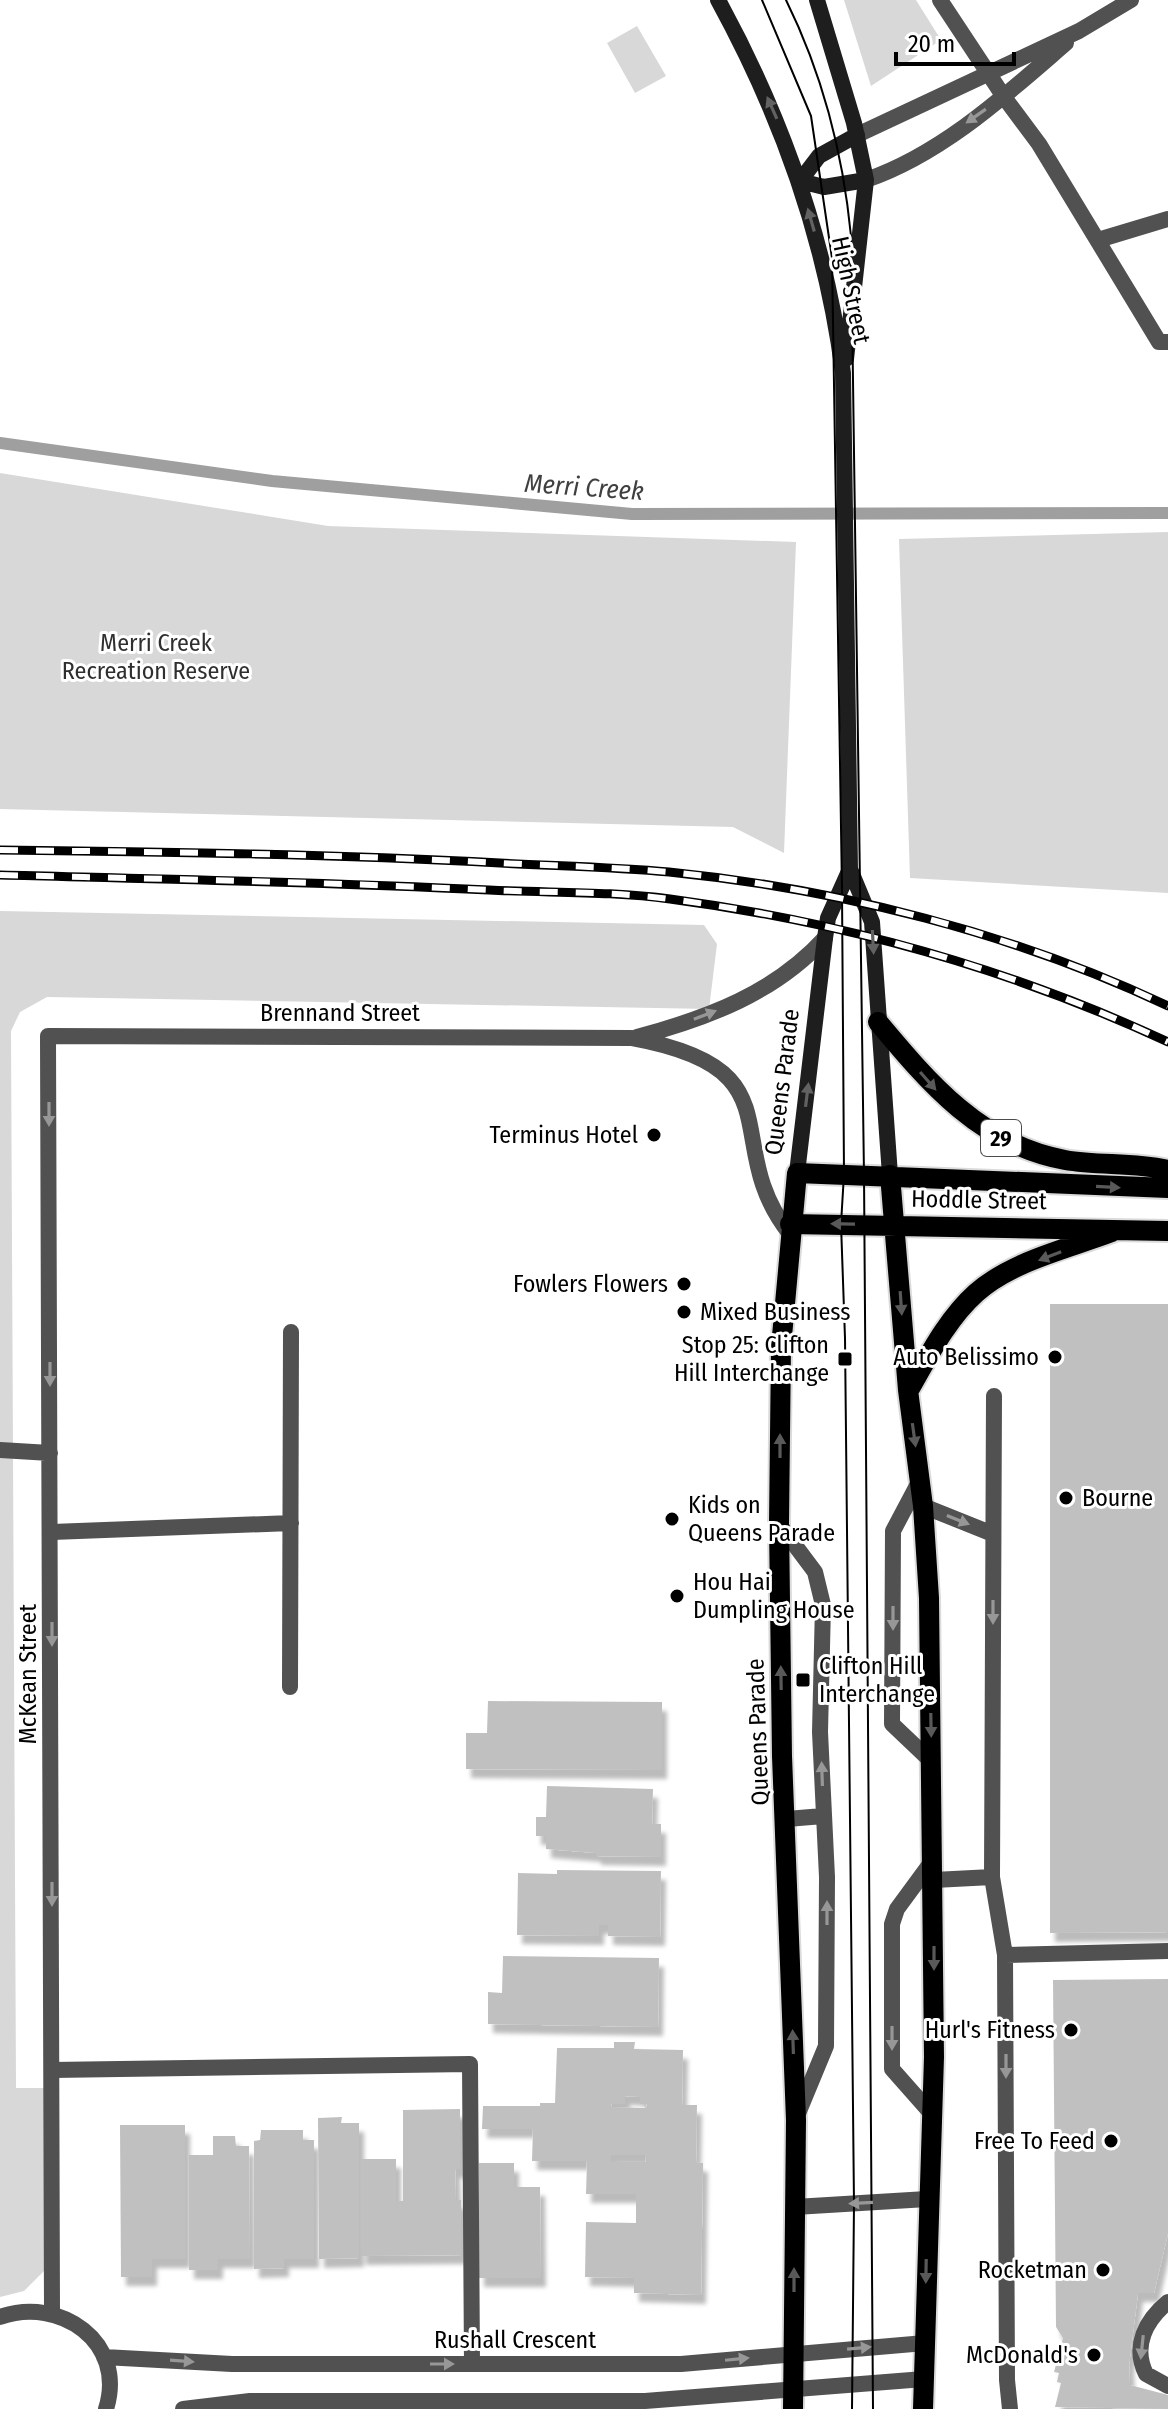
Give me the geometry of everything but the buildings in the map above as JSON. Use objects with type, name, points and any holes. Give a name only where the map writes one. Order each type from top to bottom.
[{"type":"main road","name":"High Street","points":[[718,0],[761,83],[800,181],[833,315],[843,373]]},
{"type":"main road","name":"High Street","points":[[817,0],[857,135],[866,180],[843,373]]},
{"type":"main road","points":[[857,135],[819,156],[800,181],[824,187],[866,180]]},
{"type":"main road","name":"Queens Parade","points":[[843,373],[846,785],[850,869],[872,922],[908,1390],[923,1506],[933,1870],[923,2409]]},
{"type":"main road","name":"Queens Parade","points":[[793,2400],[796,2120],[779,1524],[781,1347],[790,1229],[825,938],[828,918],[850,869]]},
{"type":"main road","name":"29","points":[[878,1022],[946,1100],[1002,1138],[1067,1160],[1168,1170]]},
{"type":"main road","name":"Hoddle Street","points":[[797,1173],[1168,1188]]},
{"type":"main road","name":"Hoddle Street","points":[[790,1229],[896,1225],[1168,1231]]},
{"type":"main road","points":[[908,1390],[933,1348],[976,1294],[1008,1272],[1123,1228]]},
{"type":"street","points":[[940,0],[1039,144],[1159,342],[1168,342]]},
{"type":"street","points":[[857,135],[1079,31],[1131,0]]},
{"type":"street","points":[[866,180],[920,155],[1004,97],[1079,31]]},
{"type":"street","points":[[1098,240],[1168,219]]},
{"type":"street","name":"Brennand Street","points":[[631,1038],[753,995],[776,983],[825,938]]},
{"type":"street","name":"Brennand Street","points":[[48,1036],[631,1038],[688,1052],[719,1069],[732,1082],[749,1112],[769,1202],[790,1229]]},
{"type":"street","name":"McKean Street","points":[[48,1036],[52,1532],[52,2312]]},
{"type":"street","points":[[290,1687],[291,1332]]},
{"type":"street","points":[[994,1396],[992,1877],[1005,1955],[1007,2380],[1010,2409]]},
{"type":"street","points":[[0,1450],[50,1453]]},
{"type":"street","points":[[921,1479],[893,1531],[892,1724],[932,1762]]},
{"type":"street","points":[[923,1506],[993,1534]]},
{"type":"street","points":[[52,1532],[291,1523]]},
{"type":"street","points":[[779,1524],[815,1572],[823,1605],[826,2046],[796,2120]]},
{"type":"street","points":[[787,1819],[823,1816]]},
{"type":"street","points":[[930,2112],[892,2069],[892,1924],[897,1909],[933,1870],[992,1877]]},
{"type":"street","points":[[1005,1955],[1168,1951]]},
{"type":"street","points":[[52,2070],[470,2064],[472,2364]]},
{"type":"street","points":[[795,2207],[927,2199]]},
{"type":"street","points":[[1168,2302],[1144,2328],[1140,2352],[1146,2374],[1168,2386]]},
{"type":"street","points":[[0,2317],[26,2309],[52,2312],[74,2321],[91,2337],[104,2357],[109,2379],[106,2409]]},
{"type":"street","name":"Rushall Crescent","points":[[104,2357],[232,2364],[681,2364],[925,2343]]},
{"type":"street","points":[[183,2409],[250,2401],[400,2405],[793,2400],[924,2379]]},
{"type":"green space","points":[[844,0],[916,0],[941,40],[871,86]]},
{"type":"green space","points":[[637,26],[666,76],[635,93],[607,43]]},
{"type":"green space","name":"Merri Creek Recreation Reserve","points":[[0,473],[328,526],[796,542],[784,853],[733,827],[0,809]]},
{"type":"green space","points":[[1168,532],[1168,893],[910,878],[899,539]]},
{"type":"green space","points":[[0,911],[704,925],[717,944],[709,1009],[47,997],[20,1012],[11,1031],[16,2088],[46,2088],[47,2268],[24,2291],[0,2297]]},
{"type":"waterway","name":"Merri Creek","points":[[0,443],[272,481],[632,514],[1168,513]]},
{"type":"tram line","points":[[762,0],[811,116],[832,258],[842,890],[844,1174],[841,1224],[845,1338],[854,2204],[852,2409]]},
{"type":"tram line","points":[[786,0],[811,57],[829,115],[843,175],[851,236],[864,1175],[873,2409]]},
{"type":"railway","points":[[0,850],[438,860],[648,870],[733,880],[861,903],[987,936],[1109,980],[1168,1006]]},
{"type":"railway","points":[[0,875],[603,893],[670,899],[799,921],[925,951],[1048,992],[1168,1042]]},
{"type":"place","name":"Terminus Hotel","points":[[654,1135]]},
{"type":"place","name":"Fowlers Flowers","points":[[684,1284]]},
{"type":"place","name":"Mixed Business","points":[[684,1312]]},
{"type":"place","name":"Auto Belissimo","points":[[1055,1357]]},
{"type":"place","name":"Stop 25: Clifton Hill Interchange","points":[[845,1359]]},
{"type":"place","name":"Bourne","points":[[1066,1498]]},
{"type":"place","name":"Kids on Queens Parade","points":[[672,1519]]},
{"type":"place","name":"Hou Hai Dumpling House","points":[[677,1596]]},
{"type":"place","name":"Clifton Hill Interchange","points":[[803,1680]]},
{"type":"place","name":"Hurl's Fitness","points":[[1071,2030]]},
{"type":"place","name":"Free To Feed","points":[[1111,2141]]},
{"type":"place","name":"Rocketman","points":[[1103,2270]]},
{"type":"place","name":"McDonald's","points":[[1094,2355]]}]
